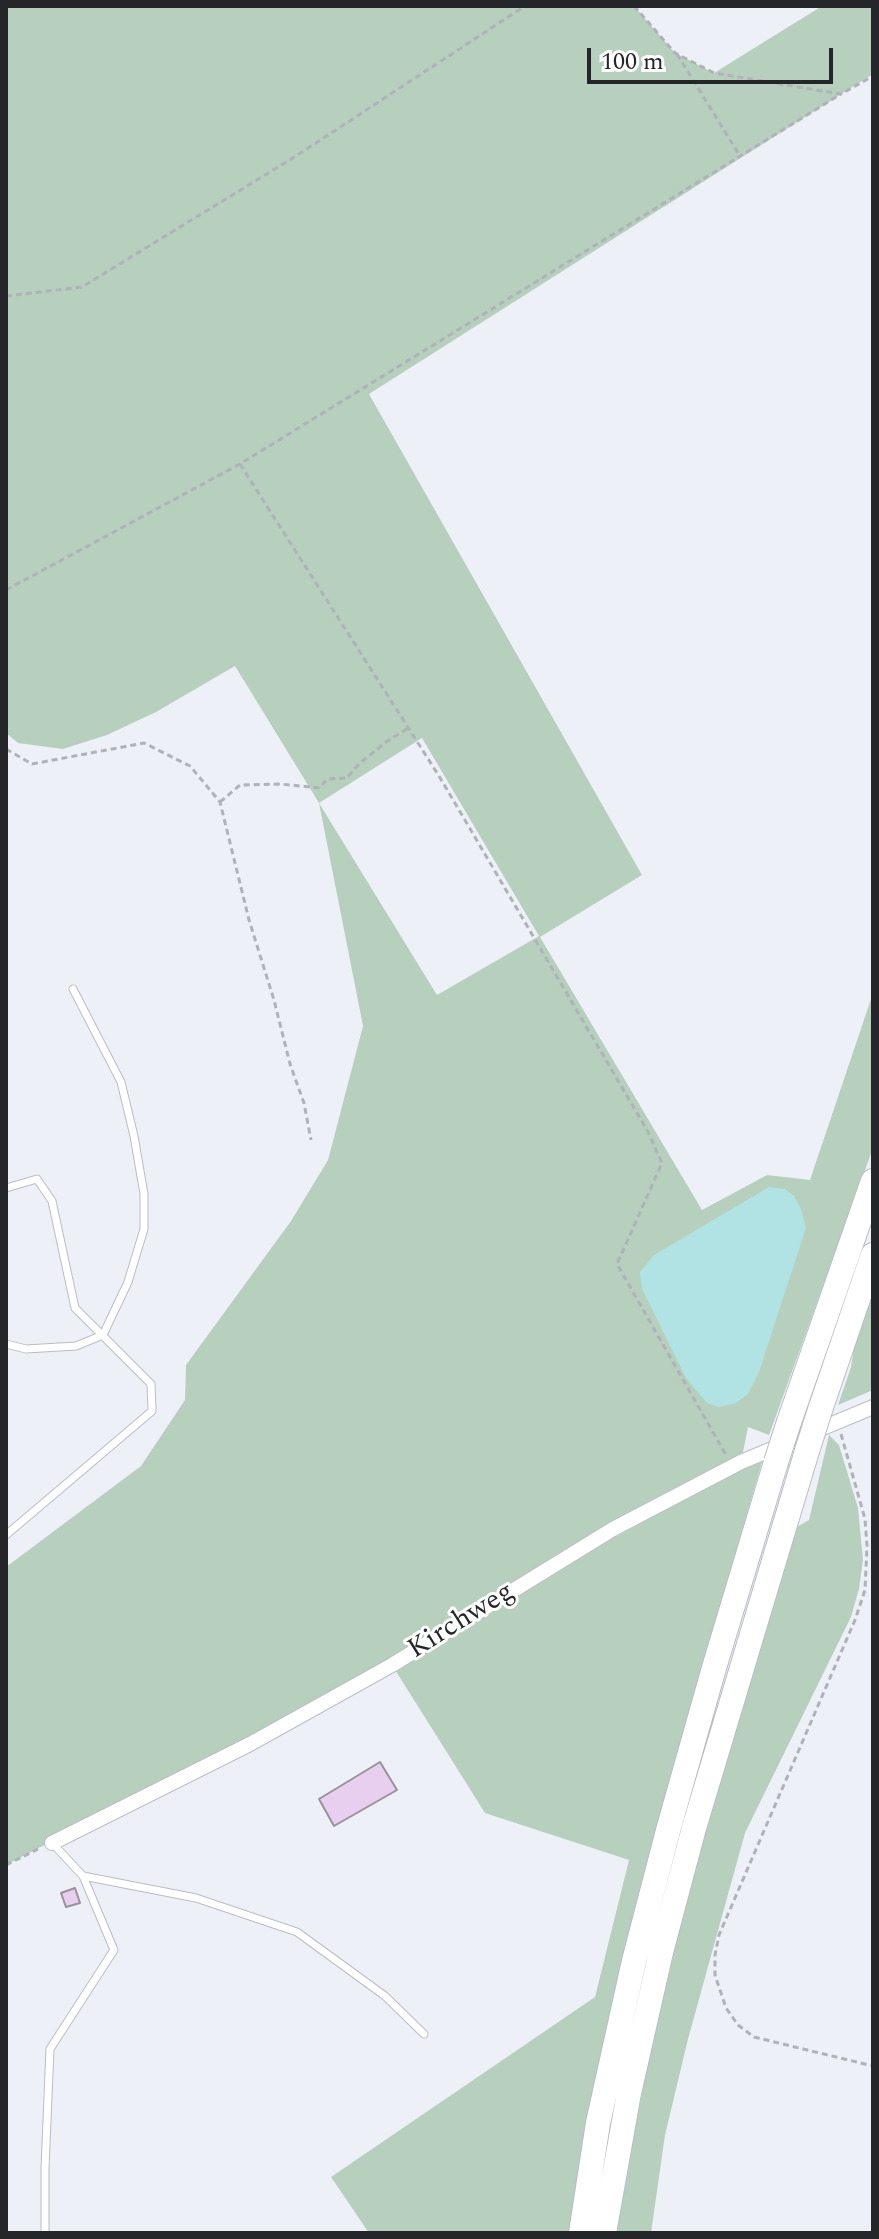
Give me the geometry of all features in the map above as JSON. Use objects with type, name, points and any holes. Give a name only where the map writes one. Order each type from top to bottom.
[{"type":"highway","points":[[581,2233],[598,2123],[634,1961],[710,1683],[776,1462],[873,1181]]},
{"type":"highway","points":[[604,2233],[629,2093],[661,1952],[711,1769],[807,1451],[829,1416],[873,1255]]},
{"type":"street","name":"Kirchweg","points":[[52,1843],[250,1744],[392,1665],[613,1529],[829,1416],[873,1407]]},
{"type":"lane","points":[[6,1344],[26,1349],[76,1346],[103,1335],[128,1282],[144,1229],[144,1194],[121,1082],[73,989]]},
{"type":"lane","points":[[6,1188],[37,1179],[52,1201],[75,1308],[151,1384],[152,1411],[6,1535]]},
{"type":"lane","points":[[45,2233],[50,2049],[114,1950],[83,1876],[52,1843]]},
{"type":"lane","points":[[83,1876],[196,1898],[297,1932],[385,1996],[424,2034]]},
{"type":"path","points":[[6,296],[82,287],[296,156],[525,6]]},
{"type":"path","points":[[634,6],[675,53],[740,156]]},
{"type":"path","points":[[675,53],[714,73],[841,94]]},
{"type":"path","points":[[6,590],[240,464],[873,76]]},
{"type":"path","points":[[240,464],[479,844],[652,1141],[662,1163],[617,1264],[732,1466]]},
{"type":"path","points":[[220,802],[240,785],[280,784],[320,788],[327,779],[347,778],[368,756],[408,729]]},
{"type":"path","points":[[6,749],[32,764],[144,743],[190,766],[220,802],[249,920],[304,1103],[311,1140]]},
{"type":"path","points":[[829,1416],[865,1519],[865,1590],[855,1620],[719,1935],[715,1975],[726,2008],[738,2025],[754,2037],[873,2066]]},
{"type":"path","points":[[6,1865],[52,1843]]},
{"type":"green space","points":[[6,6],[634,6],[675,53],[714,73],[822,6],[873,6],[873,74],[369,394],[642,875],[540,937],[702,1210],[767,1175],[810,1180],[873,993],[873,1148],[769,1435],[748,1427],[741,1462],[613,1530],[617,1536],[726,1476],[762,1462],[695,1694],[572,2233],[369,2233],[331,2177],[595,1997],[629,1860],[485,1813],[392,1665],[6,1865],[6,1567],[141,1466],[185,1400],[186,1365],[291,1221],[328,1160],[363,1026],[319,803],[235,666],[156,712],[107,735],[63,749],[18,743],[6,733]],"holes":[[[422,738],[539,936],[437,995],[319,803]]]},
{"type":"green space","points":[[873,1285],[873,1390],[838,1405],[851,1367],[855,1341]]},
{"type":"green space","points":[[829,1435],[839,1445],[858,1508],[863,1560],[859,1589],[851,1617],[745,1833],[665,2135],[651,2233],[615,2233],[666,1976],[720,1766],[793,1529],[809,1520]]},
{"type":"water","points":[[769,1187],[785,1189],[794,1196],[806,1228],[759,1372],[748,1394],[736,1403],[719,1407],[707,1403],[686,1378],[642,1289],[640,1272],[654,1255]]},
{"type":"building","points":[[380,1762],[397,1790],[334,1826],[319,1799]]},
{"type":"building","points":[[75,1888],[80,1903],[66,1907],[61,1893]]}]
